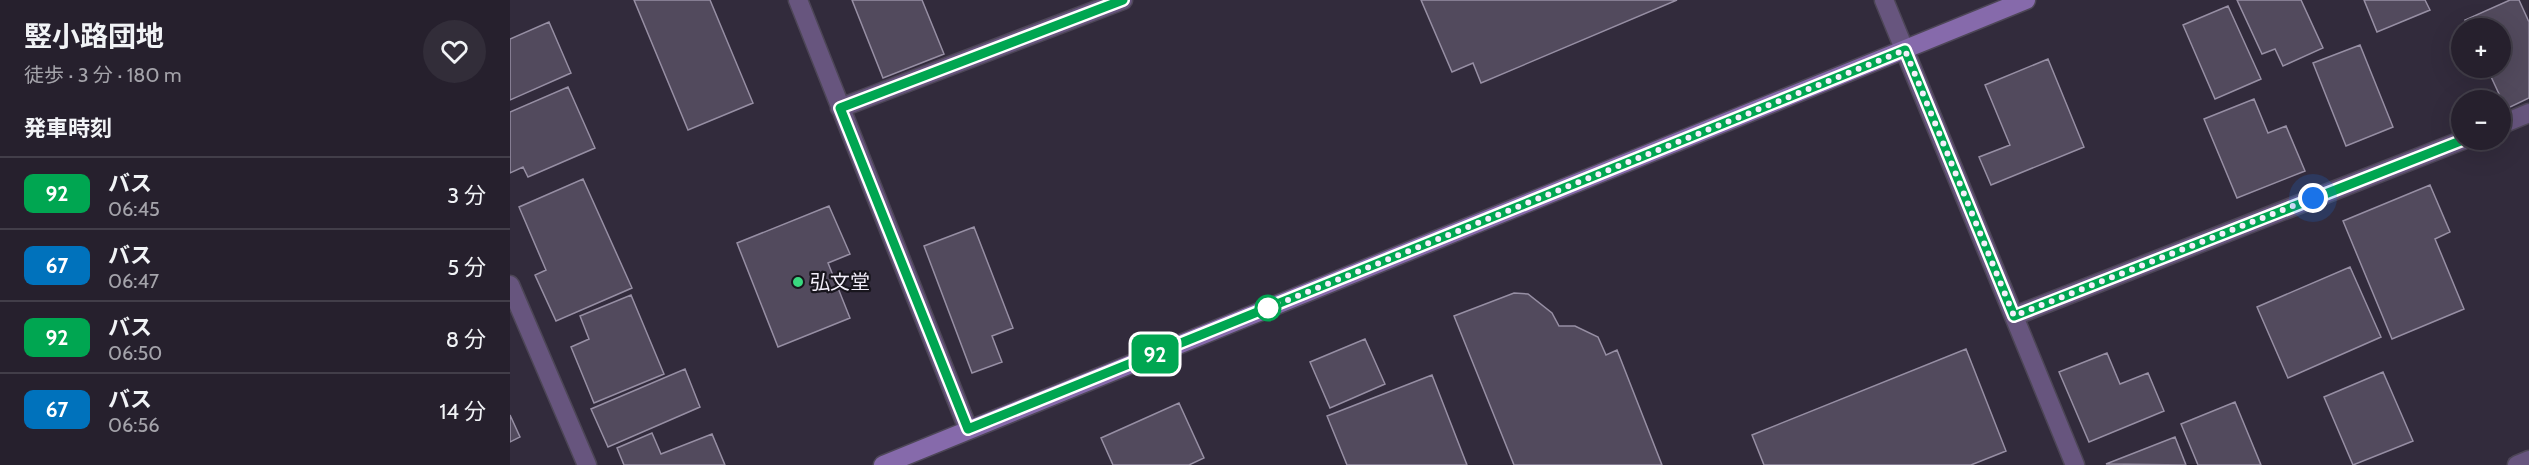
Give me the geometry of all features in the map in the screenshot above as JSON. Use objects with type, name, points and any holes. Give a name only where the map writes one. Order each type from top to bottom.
[{"type":"street","points":[[798,0],[968,429]]},
{"type":"street","points":[[840,108],[1123,0]]},
{"type":"street","points":[[1884,0],[2075,465]]},
{"type":"street","points":[[883,465],[2026,0]]},
{"type":"street","points":[[2511,120],[2529,113]]},
{"type":"street","points":[[2014,316],[2451,145]]},
{"type":"street","points":[[510,285],[588,465]]},
{"type":"street","points":[[2517,465],[2529,460]]},
{"type":"building","points":[[634,0],[710,0],[753,103],[688,130]]},
{"type":"building","points":[[852,0],[922,0],[944,54],[883,78]]},
{"type":"building","points":[[1421,0],[1677,0],[1481,83],[1473,63],[1452,72]]},
{"type":"building","points":[[2237,0],[2301,0],[2323,48],[2283,66],[2275,49],[2262,54]]},
{"type":"building","points":[[2364,0],[2425,0],[2430,10],[2377,32]]},
{"type":"building","points":[[2510,0],[2519,0],[2529,22],[2529,98],[2511,107],[2511,90],[2497,90],[2492,78],[2511,78],[2511,18],[2470,18]]},
{"type":"building","points":[[2228,6],[2261,79],[2215,99],[2183,25]]},
{"type":"building","points":[[549,22],[571,73],[510,100],[510,39]]},
{"type":"building","points":[[2360,45],[2393,127],[2346,146],[2313,63]]},
{"type":"building","points":[[2048,59],[2084,147],[1991,185],[1979,157],[2010,145],[1985,85]]},
{"type":"building","points":[[568,87],[595,148],[528,177],[523,167],[510,173],[510,112]]},
{"type":"building","points":[[2254,99],[2268,133],[2286,126],[2305,171],[2237,198],[2204,119]]},
{"type":"building","points":[[583,179],[632,288],[556,321],[535,275],[546,270],[519,207]]},
{"type":"building","points":[[2430,185],[2450,232],[2435,239],[2464,309],[2392,339],[2343,221]]},
{"type":"building","points":[[829,206],[850,254],[828,263],[850,318],[778,347],[737,243]]},
{"type":"building","points":[[974,227],[1013,328],[992,336],[1002,362],[972,373],[924,246]]},
{"type":"building","points":[[2350,267],[2381,337],[2288,378],[2257,307]]},
{"type":"building","points":[[1514,293],[1528,294],[1552,313],[1559,326],[1575,326],[1598,337],[1606,355],[1617,350],[1662,465],[1514,465],[1454,316]]},
{"type":"building","points":[[631,295],[664,374],[594,403],[571,347],[589,339],[580,316]]},
{"type":"building","points":[[1365,339],[1385,384],[1330,408],[1310,362]]},
{"type":"building","points":[[1966,349],[2006,451],[1971,465],[1764,465],[1752,435]]},
{"type":"building","points":[[2107,353],[2120,384],[2148,373],[2164,411],[2089,442],[2059,372]]},
{"type":"building","points":[[685,369],[700,407],[608,447],[591,409]]},
{"type":"building","points":[[2383,372],[2413,441],[2353,465],[2324,397]]},
{"type":"building","points":[[1432,375],[1467,465],[1347,465],[1327,416]]},
{"type":"building","points":[[2235,402],[2261,465],[2198,465],[2181,424]]},
{"type":"building","points":[[1179,403],[1204,458],[1189,465],[1113,465],[1101,438]]},
{"type":"building","points":[[510,415],[520,437],[510,442]]},
{"type":"building","points":[[652,433],[661,454],[712,434],[725,465],[624,465],[617,448]]},
{"type":"building","points":[[2175,437],[2186,465],[2106,464]]},
{"type":"bus line","name":"92","points":[[1123,0],[840,108],[968,429],[1905,50],[2014,316],[2451,145]]},
{"type":"place","name":"弘文堂","points":[[798,282]]},
{"type":"route","points":[[1268,308],[1905,50],[2014,316],[2313,198]]}]
